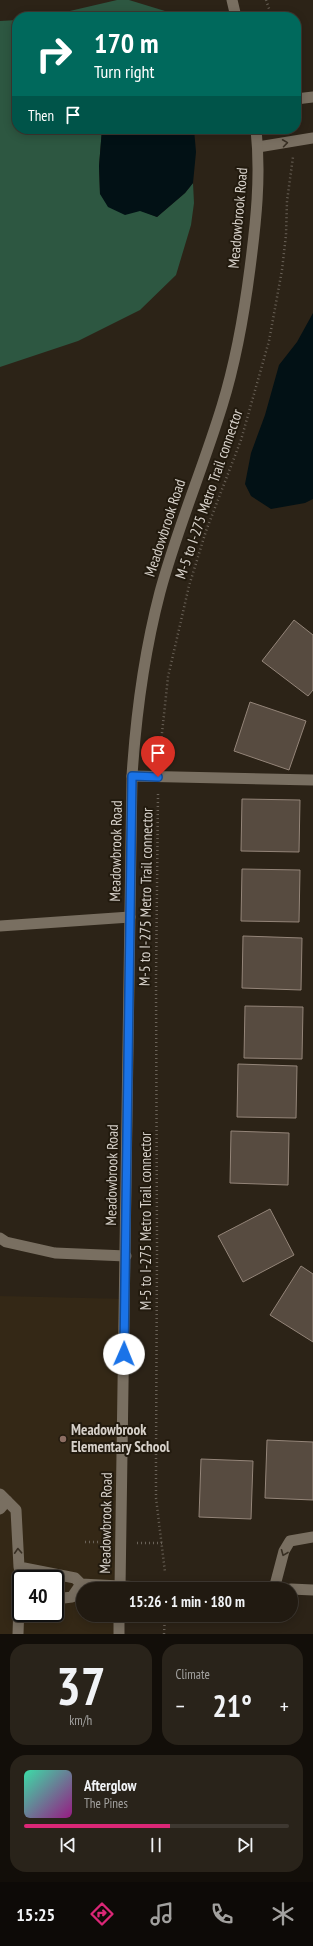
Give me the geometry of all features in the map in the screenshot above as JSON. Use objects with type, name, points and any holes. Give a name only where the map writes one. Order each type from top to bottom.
[{"type":"street","points":[[232,0],[235,12]]},
{"type":"street","points":[[301,98],[313,97]]},
{"type":"street","name":"Meadowbrook Road","points":[[120,1582],[132,776],[136,715],[142,677],[158,600],[174,546],[222,407],[242,323],[256,223],[258,147],[257,134]]},
{"type":"street","points":[[258,147],[313,138]]},
{"type":"street","points":[[132,776],[313,780]]},
{"type":"street","points":[[0,926],[130,917]]},
{"type":"street","points":[[0,1238],[6,1242],[55,1253],[126,1256]]},
{"type":"street","points":[[2,1501],[16,1510],[19,1567],[75,1578],[79,1582]]},
{"type":"street","points":[[276,1582],[284,1551],[290,1541],[313,1537]]},
{"type":"street","points":[[298,1589],[313,1590]]},
{"type":"street","points":[[64,1598],[72,1597],[76,1591]]},
{"type":"street","points":[[18,1622],[18,1634]]},
{"type":"street","points":[[119,1634],[120,1622]]},
{"type":"path","points":[[266,0],[270,12]]},
{"type":"path","name":"M-5 to I-275 Metro Trail connector","points":[[165,1563],[157,1510],[156,1469],[156,980],[158,777],[168,677],[189,586],[206,531],[241,440],[269,341],[282,270],[289,181],[294,161],[294,141]]},
{"type":"path","points":[[144,1543],[162,1543]]},
{"type":"path","points":[[164,1634],[165,1622]]},
{"type":"shaded area","points":[[102,134],[194,134],[196,152],[193,183],[185,193],[157,217],[140,211],[125,215],[108,207],[100,194],[99,166]]},
{"type":"shaded area","points":[[313,313],[313,499],[305,503],[271,509],[251,496],[245,484],[251,453],[265,415],[279,365],[297,342]]},
{"type":"shaded area","name":"Meadowbrook Elementary School","points":[[0,1296],[128,1299],[124,1582],[76,1582],[76,1622],[124,1622],[123,1634],[0,1634]]},
{"type":"green space","points":[[117,0],[129,0],[165,12],[65,12]]},
{"type":"green space","points":[[12,20],[12,134],[102,134],[99,166],[100,194],[157,217],[185,193],[193,183],[194,203],[191,225],[176,275],[140,310],[78,341],[0,367],[0,21]]},
{"type":"building","points":[[294,620],[313,635],[313,690],[308,696],[262,661]]},
{"type":"building","points":[[250,702],[306,721],[289,770],[234,751]]},
{"type":"building","points":[[242,799],[300,800],[299,852],[241,851]]},
{"type":"building","points":[[242,869],[300,870],[299,922],[241,921]]},
{"type":"building","points":[[243,936],[302,938],[301,990],[242,988]]},
{"type":"building","points":[[245,1006],[303,1007],[302,1059],[244,1058]]},
{"type":"building","points":[[238,1064],[297,1066],[296,1118],[237,1117]]},
{"type":"building","points":[[231,1131],[289,1133],[288,1185],[230,1183]]},
{"type":"building","points":[[270,1209],[294,1255],[243,1282],[218,1236]]},
{"type":"building","points":[[301,1266],[313,1274],[313,1342],[270,1315]]},
{"type":"building","points":[[267,1440],[313,1442],[313,1500],[265,1498]]},
{"type":"building","points":[[201,1459],[253,1461],[251,1519],[199,1517]]},
{"type":"place","name":"Meadowbrook Elementary School","points":[[63,1439]]},
{"type":"route","points":[[124,1354],[132,776],[158,777]]}]
